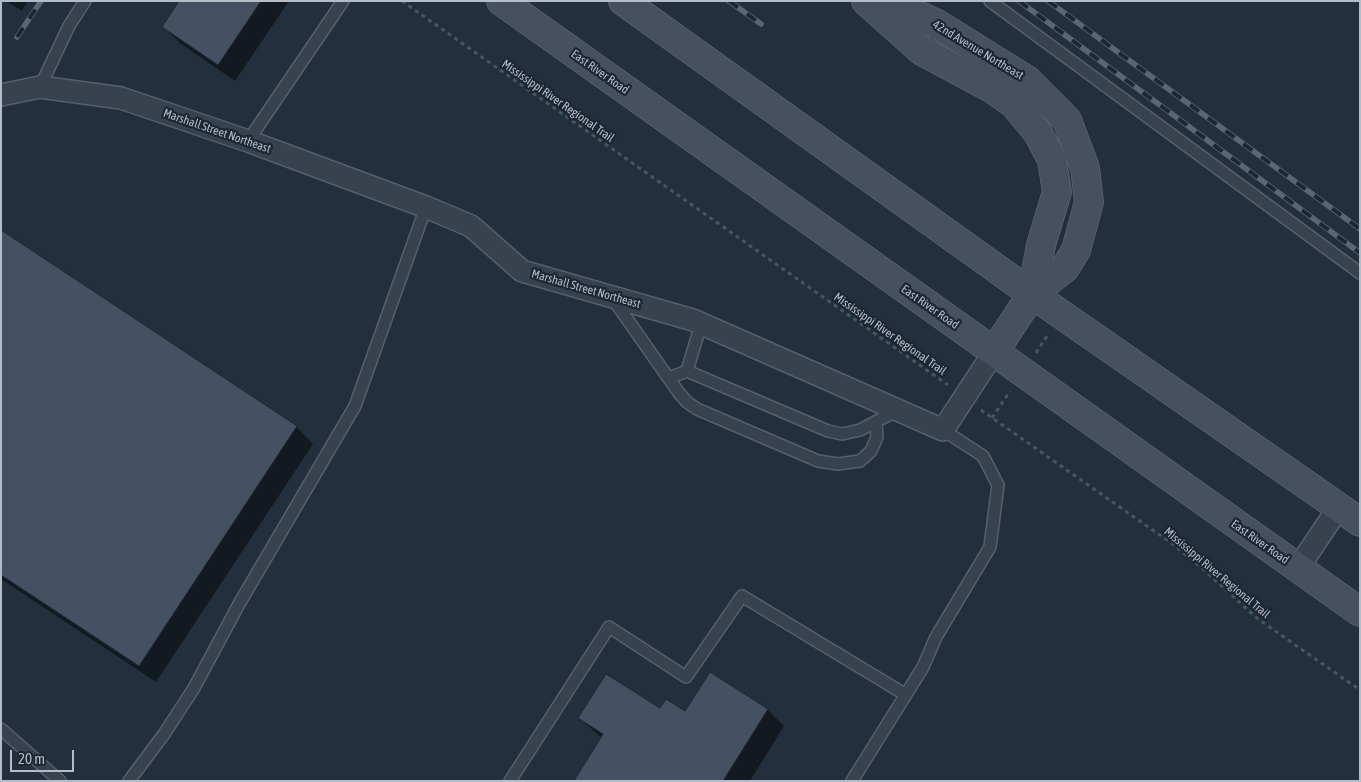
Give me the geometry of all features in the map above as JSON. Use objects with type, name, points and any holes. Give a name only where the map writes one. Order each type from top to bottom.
[{"type":"street","name":"East River Road","points":[[501,1],[1360,612]]},
{"type":"street","points":[[624,1],[1032,294],[1349,514],[1298,568]]},
{"type":"street","name":"42nd Avenue Northeast","points":[[866,1],[922,51],[990,88],[1014,104],[1038,133],[1052,160],[1057,192],[1041,245],[1032,294]]},
{"type":"street","name":"42nd Avenue Northeast","points":[[887,1],[937,24],[1027,80],[1067,120],[1085,168],[1089,202],[1079,243],[1073,256],[1065,268],[1032,294],[994,352]]},
{"type":"street","name":"Marshall Street Northeast","points":[[1,95],[40,87],[120,98],[248,141],[426,207],[471,226],[522,271],[701,324],[943,430]]},
{"type":"street","points":[[943,430],[994,352]]},
{"type":"lane","points":[[40,87],[69,26],[86,1]]},
{"type":"lane","points":[[248,141],[343,1]]},
{"type":"lane","points":[[990,1],[1360,273]]},
{"type":"lane","points":[[129,781],[164,734],[194,688],[239,604],[355,406],[426,207]]},
{"type":"lane","points":[[612,297],[687,402],[698,409],[818,461],[838,464],[860,461],[871,451],[877,437],[876,422]]},
{"type":"lane","points":[[688,371],[701,324]]},
{"type":"lane","points":[[669,378],[688,371],[828,431],[842,434],[860,430],[896,411]]},
{"type":"lane","points":[[852,781],[906,696],[923,667],[936,637],[990,547],[998,485],[983,456],[943,430]]},
{"type":"lane","points":[[510,781],[609,627],[686,676],[742,596],[906,696]]},
{"type":"lane","points":[[1,729],[60,781]]},
{"type":"path","name":"Mississippi River Regional Trail","points":[[402,1],[1174,545],[1210,575],[1258,620],[1360,690]]},
{"type":"building","points":[[179,1],[261,1],[218,65],[162,27]]},
{"type":"building","points":[[1,230],[297,426],[139,666],[1,575]]},
{"type":"building","points":[[710,672],[768,709],[723,781],[574,781],[603,734],[578,718],[606,674],[660,708],[666,699],[685,711]]},
{"type":"railway","points":[[17,37],[41,1]]},
{"type":"railway","points":[[729,1],[761,24]]},
{"type":"railway","points":[[1019,1],[1360,253]]},
{"type":"railway","points":[[1048,1],[1360,229]]}]
